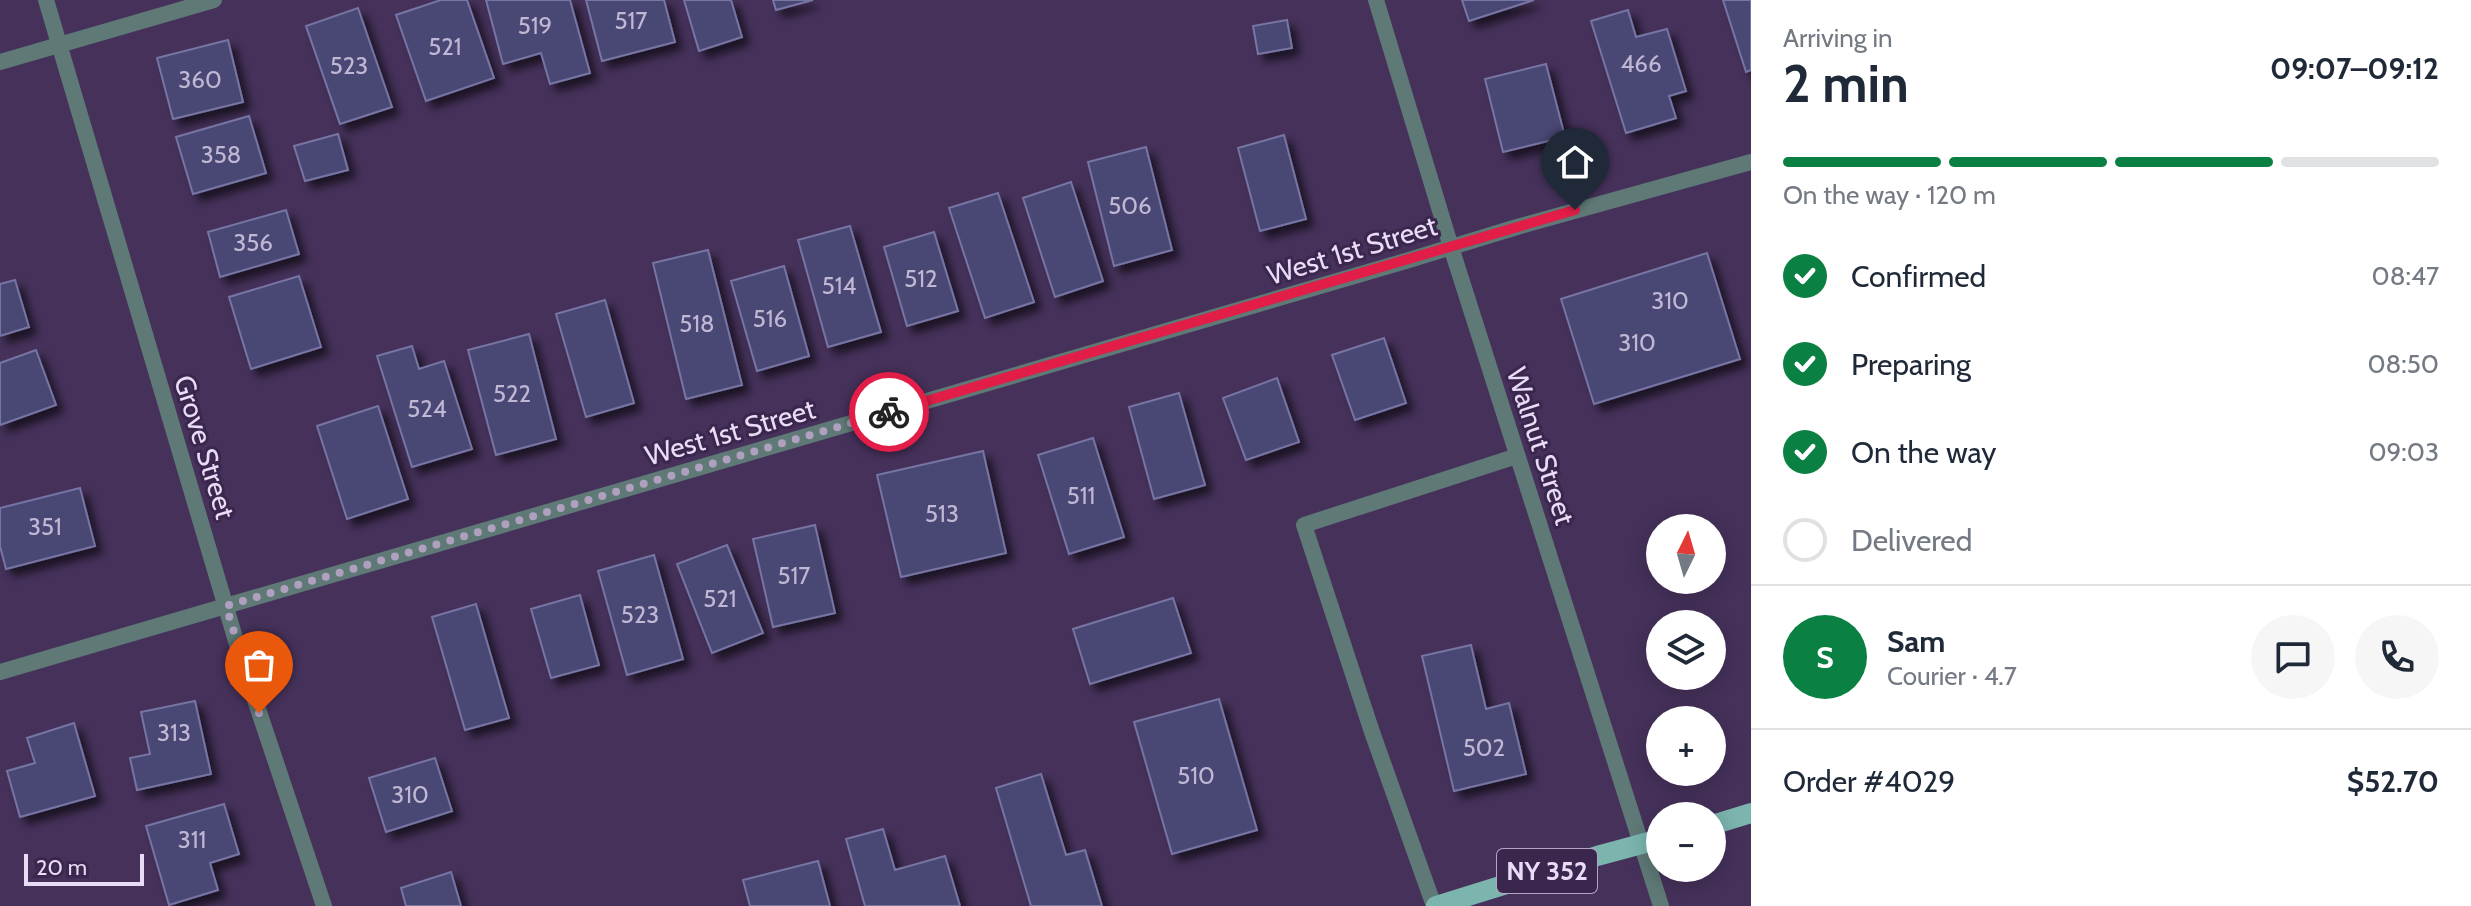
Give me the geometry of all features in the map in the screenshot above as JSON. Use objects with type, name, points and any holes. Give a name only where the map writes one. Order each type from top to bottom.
[{"type":"main road","points":[[1726,821],[1751,813]]},
{"type":"main road","name":"NY 352","points":[[1435,906],[1646,843]]},
{"type":"street","name":"Grove Street","points":[[46,0],[241,658],[324,906]]},
{"type":"street","points":[[0,62],[214,0]]},
{"type":"street","name":"Walnut Street","points":[[1376,0],[1517,456],[1646,830]]},
{"type":"street","name":"West 1st Street","points":[[0,672],[1517,227],[1751,162]]},
{"type":"street","points":[[1435,906],[1372,732],[1304,525],[1517,456]]},
{"type":"street","name":"Walnut Street","points":[[1657,882],[1661,906]]},
{"type":"building","points":[[441,0],[467,0],[494,78],[426,101],[396,15]]},
{"type":"building","points":[[486,0],[570,0],[590,73],[550,84],[541,53],[503,64]]},
{"type":"building","points":[[586,0],[664,0],[675,42],[602,61]]},
{"type":"building","points":[[684,0],[731,0],[742,37],[699,51]]},
{"type":"building","points":[[773,0],[813,0],[776,10]]},
{"type":"building","points":[[1462,0],[1534,0],[1469,21]]},
{"type":"building","points":[[1723,0],[1751,0],[1751,70],[1746,72]]},
{"type":"building","points":[[358,8],[392,107],[340,124],[306,26]]},
{"type":"building","points":[[1628,10],[1636,37],[1667,29],[1686,91],[1669,96],[1676,118],[1626,133],[1591,21]]},
{"type":"building","points":[[1287,20],[1292,48],[1258,54],[1253,26]]},
{"type":"building","points":[[228,40],[243,102],[173,119],[157,58]]},
{"type":"building","points":[[1546,64],[1565,137],[1503,152],[1485,79]]},
{"type":"building","points":[[249,116],[266,173],[193,194],[176,137]]},
{"type":"building","points":[[338,134],[348,170],[305,181],[294,146]]},
{"type":"building","points":[[1284,135],[1306,219],[1260,231],[1238,148]]},
{"type":"building","points":[[1146,147],[1172,250],[1114,266],[1088,162]]},
{"type":"building","points":[[1071,182],[1103,281],[1055,297],[1023,198]]},
{"type":"building","points":[[998,193],[1034,302],[985,318],[949,208]]},
{"type":"building","points":[[286,210],[299,254],[220,277],[208,232]]},
{"type":"building","points":[[850,226],[881,332],[828,347],[798,240]]},
{"type":"building","points":[[934,232],[958,311],[907,326],[884,247]]},
{"type":"building","points":[[708,250],[742,385],[686,399],[653,263]]},
{"type":"building","points":[[1707,253],[1740,359],[1594,404],[1561,299]]},
{"type":"building","points":[[784,266],[809,356],[757,371],[731,281]]},
{"type":"building","points":[[299,276],[321,347],[251,369],[229,297]]},
{"type":"building","points":[[15,280],[29,327],[0,336],[0,284]]},
{"type":"building","points":[[605,300],[634,403],[586,417],[556,314]]},
{"type":"building","points":[[529,334],[556,439],[496,455],[468,350]]},
{"type":"building","points":[[1384,338],[1406,403],[1355,420],[1332,355]]},
{"type":"building","points":[[412,346],[419,369],[444,361],[472,449],[412,467],[377,356]]},
{"type":"building","points":[[36,350],[56,405],[0,425],[0,363]]},
{"type":"building","points":[[1277,378],[1299,442],[1246,460],[1223,398]]},
{"type":"building","points":[[1179,393],[1205,485],[1154,499],[1129,407]]},
{"type":"building","points":[[378,406],[408,499],[347,519],[317,426]]},
{"type":"building","points":[[1093,438],[1124,537],[1069,554],[1038,455]]},
{"type":"building","points":[[983,451],[1006,553],[901,577],[877,475]]},
{"type":"building","points":[[80,488],[95,546],[6,569],[0,546],[0,508]]},
{"type":"building","points":[[815,525],[835,613],[773,627],[753,539]]},
{"type":"building","points":[[727,545],[763,633],[712,653],[677,564]]},
{"type":"building","points":[[654,555],[683,659],[627,675],[598,571]]},
{"type":"building","points":[[580,595],[599,665],[551,678],[531,609]]},
{"type":"building","points":[[1173,598],[1191,653],[1090,684],[1073,629]]},
{"type":"building","points":[[476,604],[509,718],[465,730],[432,617]]},
{"type":"building","points":[[1471,645],[1486,709],[1509,703],[1526,774],[1454,791],[1422,656]]},
{"type":"building","points":[[1219,699],[1257,830],[1172,854],[1134,722]]},
{"type":"building","points":[[195,701],[211,774],[137,790],[130,758],[150,754],[141,712]]},
{"type":"building","points":[[74,723],[95,796],[20,817],[7,771],[35,763],[27,738]]},
{"type":"building","points":[[435,758],[452,811],[386,832],[369,778]]},
{"type":"building","points":[[1041,774],[1066,855],[1085,850],[1102,906],[1031,906],[996,788]]},
{"type":"building","points":[[224,804],[239,854],[210,863],[218,890],[169,905],[146,826]]},
{"type":"building","points":[[883,829],[895,870],[945,856],[960,906],[865,906],[846,839]]},
{"type":"building","points":[[818,861],[830,906],[750,906],[743,880]]},
{"type":"building","points":[[451,872],[461,906],[406,906],[401,888]]},
{"type":"way so far","points":[[259,713],[226,606],[889,412]]},
{"type":"route","points":[[889,412],[1575,210]]}]
